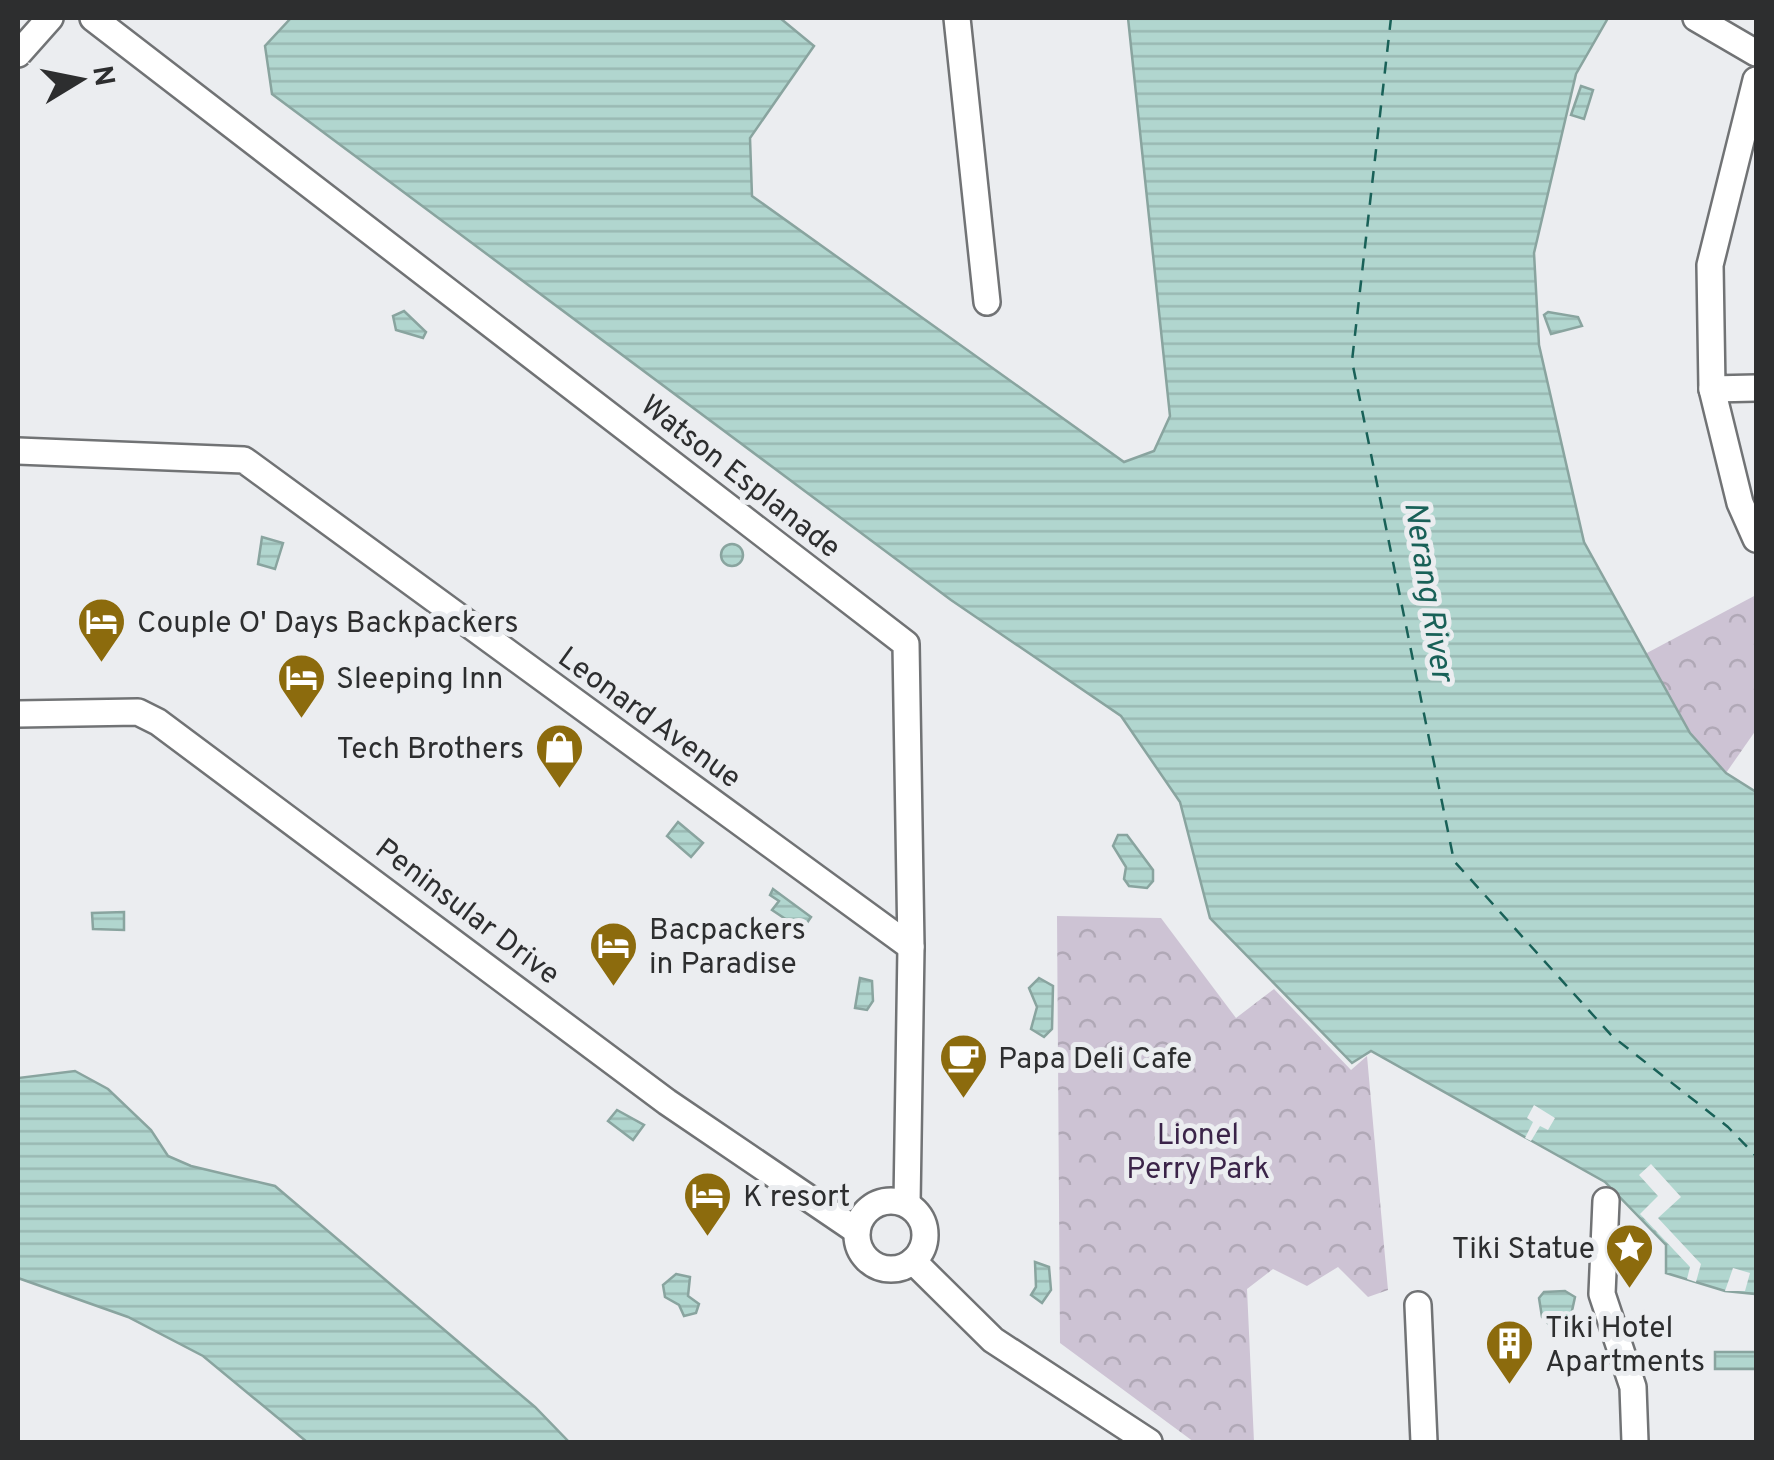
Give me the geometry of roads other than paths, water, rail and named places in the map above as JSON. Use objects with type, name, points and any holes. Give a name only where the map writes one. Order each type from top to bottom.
[{"type":"street","points":[[18,54],[50,18]]},
{"type":"street","name":"Watson Esplanade","points":[[92,18],[906,644],[911,946],[908,1204]]},
{"type":"street","points":[[957,18],[987,302]]},
{"type":"street","points":[[1696,18],[1756,53]]},
{"type":"street","points":[[1756,80],[1710,266],[1712,388],[1740,503],[1756,539]]},
{"type":"street","points":[[1712,388],[1756,388]]},
{"type":"street","name":"Leonard Avenue","points":[[18,451],[244,460],[911,946]]},
{"type":"street","name":"Peninsular Drive","points":[[18,714],[138,712],[158,722],[667,1102],[857,1231]]},
{"type":"street","points":[[880,1202],[908,1204],[925,1227],[924,1246],[913,1262],[898,1269],[874,1265],[861,1250],[857,1231],[864,1213],[880,1202]]},
{"type":"street","points":[[1606,1202],[1602,1294],[1633,1387],[1634,1442]]},
{"type":"street","points":[[913,1262],[993,1340],[1149,1442]]},
{"type":"street","points":[[1418,1305],[1424,1442]]},
{"type":"street","points":[[1092,1408],[1128,1442]]},
{"type":"water","name":"Nerang River","points":[[291,18],[780,18],[814,46],[750,138],[752,196],[1124,462],[1154,451],[1170,416],[1128,18],[1608,18],[1576,74],[1534,253],[1539,345],[1584,542],[1690,733],[1726,773],[1756,792],[1756,1294],[1725,1291],[1666,1273],[1666,1245],[1605,1182],[1371,1051],[1352,1063],[1210,918],[1180,802],[1121,716],[951,600],[272,94],[265,46]]},
{"type":"water","points":[[1581,86],[1593,90],[1584,119],[1571,115]]},
{"type":"water","points":[[404,311],[426,332],[423,338],[396,330],[393,316]]},
{"type":"water","points":[[1548,312],[1578,317],[1582,326],[1551,334],[1544,315]]},
{"type":"water","points":[[262,537],[283,543],[275,569],[258,564]]},
{"type":"water","points":[[728,544],[736,544],[743,555],[736,566],[728,566],[721,559],[721,551]]},
{"type":"water","points":[[678,822],[703,843],[691,857],[667,836]]},
{"type":"water","points":[[1118,835],[1127,835],[1153,870],[1153,881],[1147,888],[1129,886],[1124,879],[1126,867],[1113,846]]},
{"type":"water","points":[[773,889],[811,917],[802,930],[772,910],[779,901],[770,895]]},
{"type":"water","points":[[124,912],[124,930],[93,929],[92,913]]},
{"type":"water","points":[[860,978],[872,981],[873,1001],[867,1010],[855,1008]]},
{"type":"water","points":[[1039,978],[1053,986],[1052,1029],[1044,1037],[1031,1029],[1037,1007],[1029,988]]},
{"type":"water","points":[[75,1071],[108,1089],[151,1130],[168,1156],[191,1166],[275,1186],[535,1407],[569,1442],[307,1442],[203,1356],[128,1317],[18,1278],[18,1078]]},
{"type":"water","points":[[617,1110],[644,1125],[633,1140],[608,1121]]},
{"type":"water","points":[[1035,1262],[1049,1267],[1051,1290],[1042,1303],[1031,1295],[1036,1287]]},
{"type":"water","points":[[676,1274],[690,1277],[688,1296],[699,1304],[696,1313],[684,1316],[679,1305],[665,1297],[663,1285]]},
{"type":"water","points":[[1565,1291],[1575,1297],[1568,1329],[1554,1330],[1542,1317],[1539,1298],[1544,1292]]},
{"type":"water","points":[[1715,1352],[1756,1352],[1756,1369],[1715,1369]]},
{"type":"place","name":"Couple O' Days Backpackers","points":[[102,664]]},
{"type":"place","name":"Sleeping Inn","points":[[301,720]]},
{"type":"place","name":"Tech Brothers","points":[[559,790]]},
{"type":"place","name":"Bacpackers in Paradise","points":[[614,988]]},
{"type":"place","name":"Papa Deli Cafe","points":[[963,1100]]},
{"type":"place","name":"K resort","points":[[708,1238]]},
{"type":"place","name":"Tiki Statue","points":[[1630,1290]]},
{"type":"place","name":"Tiki Hotel Apartments","points":[[1510,1386]]},
{"type":"park label","name":"Lionel Perry Park","points":[[1198,1151]]}]
